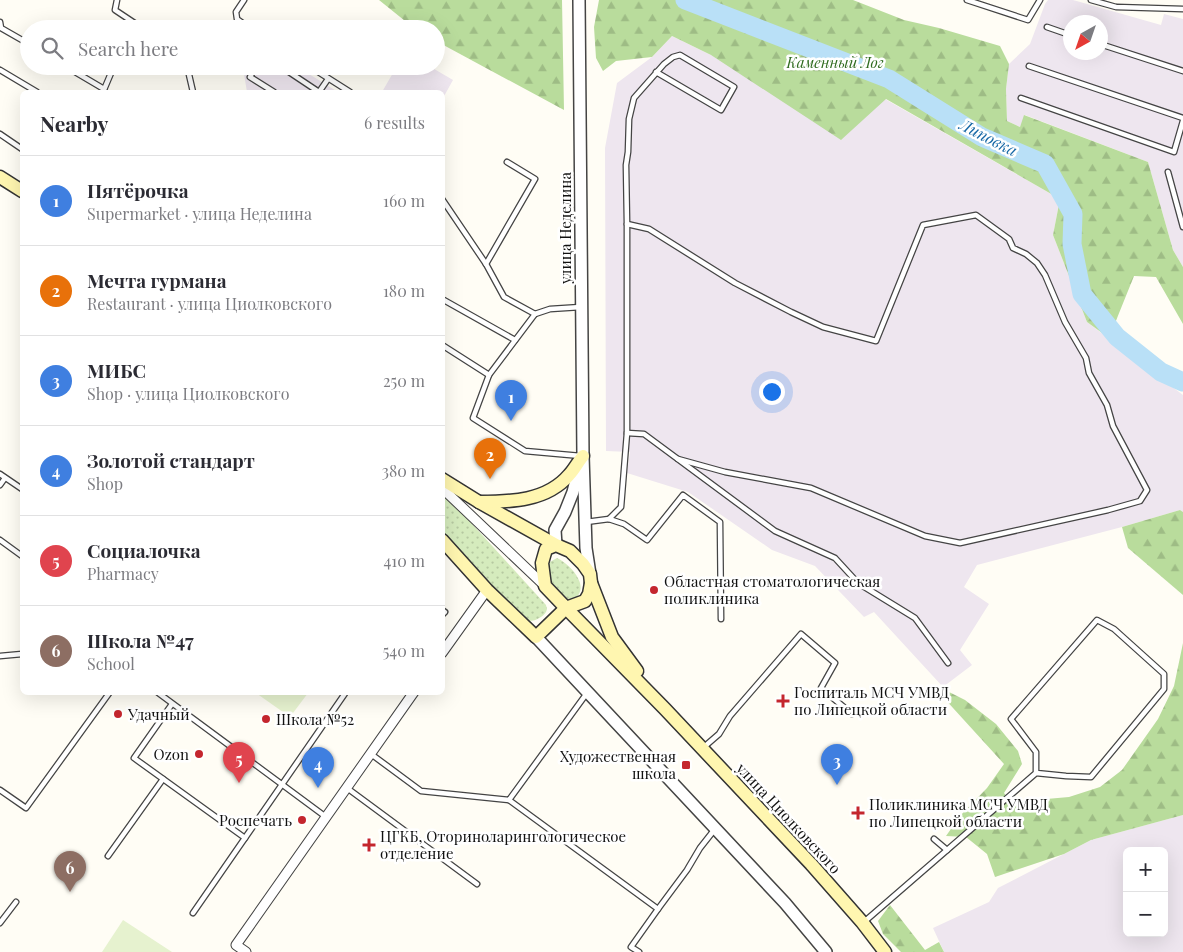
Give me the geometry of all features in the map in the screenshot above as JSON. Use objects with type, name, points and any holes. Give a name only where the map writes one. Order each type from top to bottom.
[{"type":"main road","points":[[0,177],[20,190]]},
{"type":"main road","points":[[479,502],[518,500],[543,494],[569,476],[583,456]]},
{"type":"main road","points":[[445,481],[479,502],[570,551],[583,564],[590,579],[589,594],[585,600],[566,608],[536,637],[487,590],[445,543]]},
{"type":"main road","points":[[556,545],[546,549],[542,563],[544,586],[566,608]]},
{"type":"main road","name":"улица Циолковского","points":[[590,579],[612,637],[665,708]]},
{"type":"main road","name":"улица Циолковского","points":[[566,608],[665,708],[811,864],[862,922],[885,952]]},
{"type":"street","name":"улица Неделина","points":[[579,0],[584,522],[590,579]]},
{"type":"street","name":"улица Неделина","points":[[556,545],[555,530],[573,492],[583,456]]},
{"type":"street","points":[[445,491],[544,586]]},
{"type":"street","points":[[445,649],[487,590]]},
{"type":"street","points":[[536,637],[785,903],[826,952]]},
{"type":"street","points":[[246,952],[236,945],[412,695]]},
{"type":"lane","points":[[117,0],[115,10],[129,20]]},
{"type":"lane","points":[[238,20],[236,12],[244,0]]},
{"type":"lane","points":[[967,0],[1028,20],[1040,0]]},
{"type":"lane","points":[[1091,0],[1116,7],[1183,9]]},
{"type":"lane","points":[[0,22],[1,28],[20,39]]},
{"type":"lane","points":[[1047,27],[1063,32]]},
{"type":"lane","points":[[1108,47],[1183,71]]},
{"type":"lane","points":[[609,519],[621,508],[627,433],[626,165],[629,119],[634,98],[656,72],[664,64],[673,57],[680,56],[734,87],[721,110],[656,72]]},
{"type":"lane","points":[[1021,98],[1174,152],[1183,119],[1029,66]]},
{"type":"lane","points":[[0,70],[34,90]]},
{"type":"lane","points":[[79,75],[101,90]]},
{"type":"lane","points":[[103,90],[110,75]]},
{"type":"lane","points":[[189,75],[193,90]]},
{"type":"lane","points":[[251,75],[250,77],[271,90]]},
{"type":"lane","points":[[294,75],[316,90]]},
{"type":"lane","points":[[322,75],[347,90]]},
{"type":"lane","points":[[320,90],[328,79]]},
{"type":"lane","points":[[0,134],[20,148]]},
{"type":"lane","points":[[486,264],[535,179],[507,162]]},
{"type":"lane","points":[[1168,172],[1183,227]]},
{"type":"lane","points":[[445,203],[486,264],[504,296],[535,314]]},
{"type":"lane","points":[[627,224],[649,229],[735,283],[791,312],[823,327],[876,341],[924,225],[976,215],[1009,239],[1013,248],[1026,254],[1045,275],[1065,322],[1086,358],[1089,373],[1107,405],[1113,426],[1147,490],[1140,500],[1108,510],[960,543],[925,536],[811,488],[725,472],[678,458]]},
{"type":"lane","points":[[445,301],[515,340]]},
{"type":"lane","points":[[581,307],[550,309],[535,314],[489,375],[473,418],[525,452],[583,456]]},
{"type":"lane","points":[[445,347],[489,375]]},
{"type":"lane","points":[[627,433],[644,434],[775,531],[835,558],[858,584],[915,618],[948,663]]},
{"type":"lane","points":[[0,474],[20,488]]},
{"type":"lane","points":[[0,486],[6,478]]},
{"type":"lane","points":[[584,522],[609,519],[624,524],[647,540],[683,495],[720,522],[721,619]]},
{"type":"lane","points":[[0,540],[20,555]]},
{"type":"lane","points":[[862,922],[1036,774],[1091,777],[1164,689],[1164,674],[1114,629],[1097,620],[1011,719],[1036,752],[1036,774]]},
{"type":"lane","points":[[702,749],[719,734],[730,716],[801,634],[834,663],[821,688],[852,714]]},
{"type":"lane","points":[[0,656],[20,654]]},
{"type":"lane","points":[[509,800],[588,692]]},
{"type":"lane","points":[[0,790],[26,808],[108,695]]},
{"type":"lane","points":[[161,695],[326,817]]},
{"type":"lane","points":[[193,912],[344,695]]},
{"type":"lane","points":[[172,704],[134,758],[245,838]]},
{"type":"lane","points":[[371,754],[421,791],[509,800],[658,909]]},
{"type":"lane","points":[[108,856],[163,779]]},
{"type":"lane","points":[[347,788],[477,884]]},
{"type":"lane","points":[[639,952],[631,947],[687,870],[700,848],[716,829]]},
{"type":"lane","points":[[934,839],[947,850]]},
{"type":"lane","points":[[0,923],[16,902]]},
{"type":"shaded area","points":[[1048,0],[1073,0],[1161,25],[1164,14],[1183,19],[1183,267],[1173,250],[1148,162],[1025,115],[1020,127],[1007,121],[1006,89],[1009,64],[1030,44]]},
{"type":"shaded area","points":[[672,36],[711,55],[885,99],[1060,199],[1053,235],[1087,322],[1183,395],[1183,512],[1180,510],[977,565],[964,587],[989,604],[960,650],[972,665],[943,687],[874,612],[864,617],[815,566],[772,550],[688,492],[627,473],[630,452],[606,451],[605,148],[617,83],[652,57]]},
{"type":"shaded area","points":[[244,75],[311,75],[335,90],[247,90]]},
{"type":"shaded area","points":[[392,75],[444,75],[453,80],[445,94],[445,90],[383,90]]},
{"type":"shaded area","points":[[1183,815],[1183,952],[944,952],[933,928],[989,902],[998,888],[1091,840]]},
{"type":"green space","points":[[379,0],[562,0],[564,110],[445,46],[445,20],[404,20]]},
{"type":"green space","name":"Каменный Лог","points":[[599,0],[853,0],[904,20],[1000,46],[1009,64],[1006,89],[1007,121],[1020,127],[1024,115],[1148,162],[1173,250],[1183,267],[1183,324],[1156,277],[1134,276],[1109,338],[1087,322],[1053,235],[1060,199],[886,99],[841,140],[711,55],[672,36],[652,57],[616,61],[603,71],[596,58],[594,27]]},
{"type":"green space","points":[[445,494],[546,605],[546,612],[536,619],[527,621],[520,617],[445,534]]},
{"type":"green space","points":[[1180,510],[1183,512],[1183,595],[1128,548],[1122,527]]},
{"type":"green space","points":[[557,558],[569,566],[578,578],[580,591],[577,597],[570,601],[553,590],[546,571],[550,562]]},
{"type":"green space","points":[[1183,643],[1183,815],[1091,840],[1064,854],[995,877],[987,854],[966,837],[946,836],[960,816],[987,788],[1004,764],[943,697],[949,692],[965,700],[996,724],[1018,751],[1022,764],[1004,793],[1014,806],[1035,800],[1069,797],[1100,787],[1122,770],[1158,719],[1174,686]]},
{"type":"green space","points":[[259,695],[306,695],[290,717]]},
{"type":"green space","points":[[890,905],[925,950],[939,942],[944,952],[901,952],[883,934],[878,921]]},
{"type":"green space","points":[[123,920],[172,952],[102,952]]},
{"type":"waterway","name":"Липовка","points":[[685,0],[889,79],[982,137],[1045,164],[1073,214],[1072,244],[1082,294],[1117,337],[1161,372],[1183,382]]},
{"type":"place","name":"Пятёрочка","points":[[511,421]]},
{"type":"place","name":"Мечта гурмана","points":[[490,479]]},
{"type":"place","name":"Областная стоматологическая поликлиника","points":[[654,590]]},
{"type":"place","name":"Госпиталь МСЧ УМВД по Липецкой области","points":[[783,701]]},
{"type":"place","name":"Удачный","points":[[118,714]]},
{"type":"place","name":"Школа №52","points":[[266,719]]},
{"type":"place","name":"Ozon","points":[[199,754]]},
{"type":"place","name":"Художественная школа","points":[[686,765]]},
{"type":"place","name":"Социалочка","points":[[239,783]]},
{"type":"place","name":"МИБС","points":[[837,785]]},
{"type":"place","name":"Золотой стандарт","points":[[318,788]]},
{"type":"place","name":"Поликлиника МСЧ УМВД по Липецкой области","points":[[858,813]]},
{"type":"place","name":"Роспечать","points":[[302,820]]},
{"type":"place","name":"ЦГКБ, Оториноларингологическое отделение","points":[[369,845]]},
{"type":"place","name":"Школа №47","points":[[70,892]]}]
